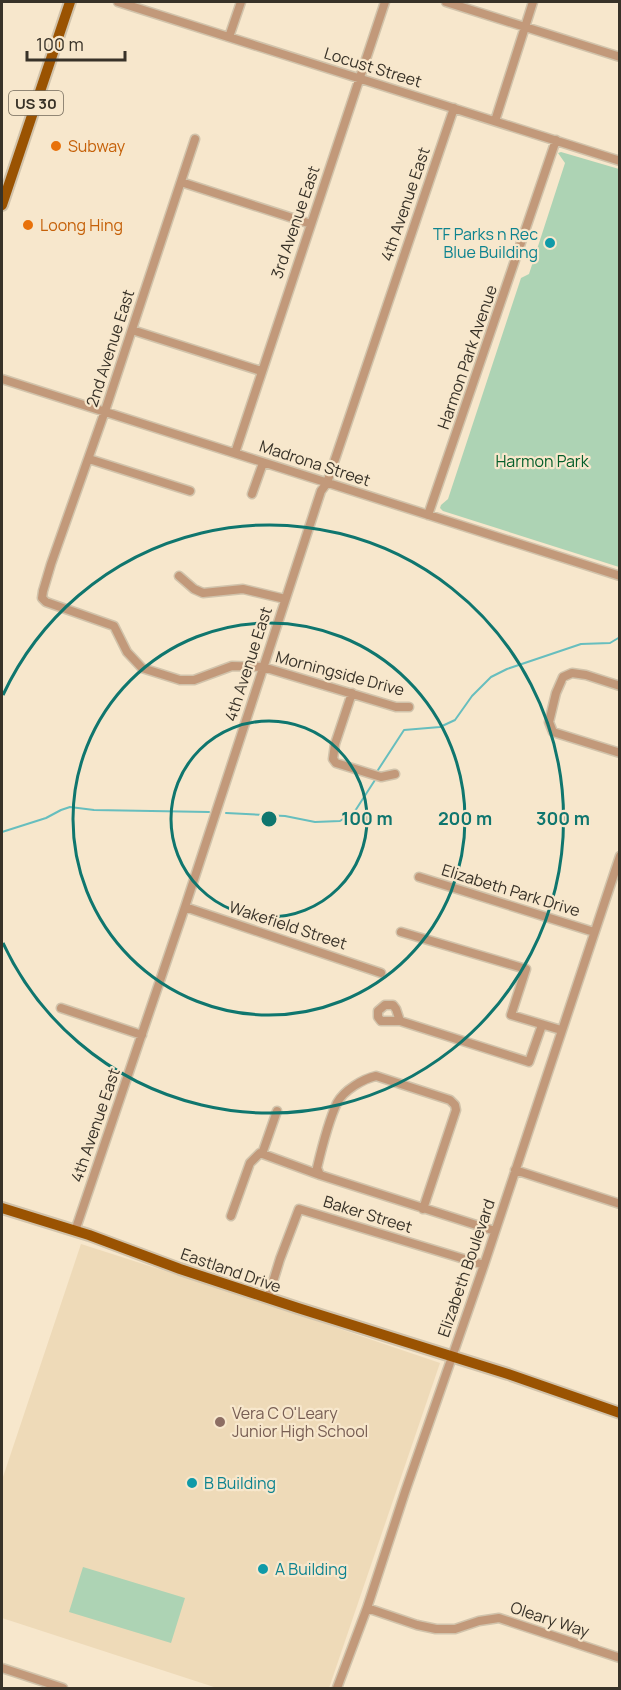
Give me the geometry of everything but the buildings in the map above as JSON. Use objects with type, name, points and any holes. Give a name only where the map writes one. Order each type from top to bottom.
[{"type":"main road","name":"US 30","points":[[2,205],[70,2]]},
{"type":"main road","name":"Eastland Drive","points":[[2,1208],[75,1231],[180,1269],[452,1356],[620,1413]]},
{"type":"street","name":"Locust Street","points":[[118,2],[620,161]]},
{"type":"street","points":[[229,37],[241,2]]},
{"type":"street","name":"3rd Avenue East","points":[[234,453],[385,2]]},
{"type":"street","points":[[446,2],[620,57]]},
{"type":"street","points":[[495,121],[533,2]]},
{"type":"street","name":"4th Avenue East","points":[[75,1231],[185,907],[321,491],[327,483],[454,108]]},
{"type":"street","name":"2nd Avenue East","points":[[51,564],[89,459],[195,139]]},
{"type":"street","name":"Harmon Park Avenue","points":[[428,515],[556,140]]},
{"type":"street","points":[[181,183],[311,224]]},
{"type":"street","points":[[132,330],[261,371]]},
{"type":"street","name":"Madrona Street","points":[[2,379],[620,576]]},
{"type":"street","points":[[89,459],[190,491]]},
{"type":"street","points":[[252,494],[263,462]]},
{"type":"street","name":"Morningside Drive","points":[[51,564],[42,598],[46,602],[114,626],[127,652],[142,668],[180,680],[194,680],[232,666],[263,667],[396,707],[409,707]]},
{"type":"street","points":[[179,576],[194,589],[204,593],[243,589],[285,599]]},
{"type":"street","points":[[620,686],[573,673],[562,678],[549,722],[553,732],[620,753]]},
{"type":"street","points":[[352,693],[335,744],[333,759],[336,763],[381,777],[395,774]]},
{"type":"street","name":"Elizabeth Boulevard","points":[[340,1688],[620,856]]},
{"type":"street","name":"Elizabeth Park Drive","points":[[419,878],[594,932]]},
{"type":"street","name":"Wakefield Street","points":[[185,907],[381,972]]},
{"type":"street","points":[[401,932],[526,969],[511,1015],[561,1030]]},
{"type":"street","points":[[61,1008],[142,1035]]},
{"type":"street","points":[[400,1021],[529,1062],[542,1024]]},
{"type":"street","points":[[320,1175],[317,1168],[338,1101],[356,1084],[376,1076],[408,1086],[450,1100],[456,1110],[423,1209]]},
{"type":"street","points":[[262,1154],[277,1111]]},
{"type":"street","points":[[231,1216],[250,1163],[260,1153],[320,1175],[495,1231]]},
{"type":"street","points":[[515,1170],[620,1204]]},
{"type":"street","name":"Baker Street","points":[[268,1298],[299,1209],[484,1265]]},
{"type":"street","name":"Oleary Way","points":[[367,1608],[436,1629],[455,1629],[479,1621],[499,1618],[620,1658]]},
{"type":"street","points":[[2,1668],[63,1689]]},
{"type":"shaded area","name":"Vera C O'Leary Junior High School","points":[[81,1244],[440,1363],[329,1688],[217,1688],[2,1618],[2,1480]]},
{"type":"green space","name":"Harmon Park","points":[[558,153],[619,169],[619,567],[443,511],[440,508],[448,499],[521,278],[529,274],[565,163]]},
{"type":"green space","points":[[83,1567],[185,1598],[171,1643],[69,1612]]},
{"type":"waterway","points":[[378,770],[404,730],[440,727],[455,720],[472,696],[491,677],[507,669],[581,644],[610,643],[620,637]]},
{"type":"waterway","points":[[226,813],[285,816],[315,822],[340,821],[355,811],[375,780]]},
{"type":"waterway","points":[[2,832],[46,818],[70,807],[94,810],[209,812]]},
{"type":"place","name":"Subway","points":[[56,146]]},
{"type":"place","name":"Loong Hing","points":[[28,225]]},
{"type":"place","name":"TF Parks n Rec Blue Building","points":[[550,243]]},
{"type":"place","name":"Vera C O'Leary Junior High School","points":[[220,1422]]},
{"type":"place","name":"B Building","points":[[192,1483]]},
{"type":"place","name":"A Building","points":[[263,1569]]}]
